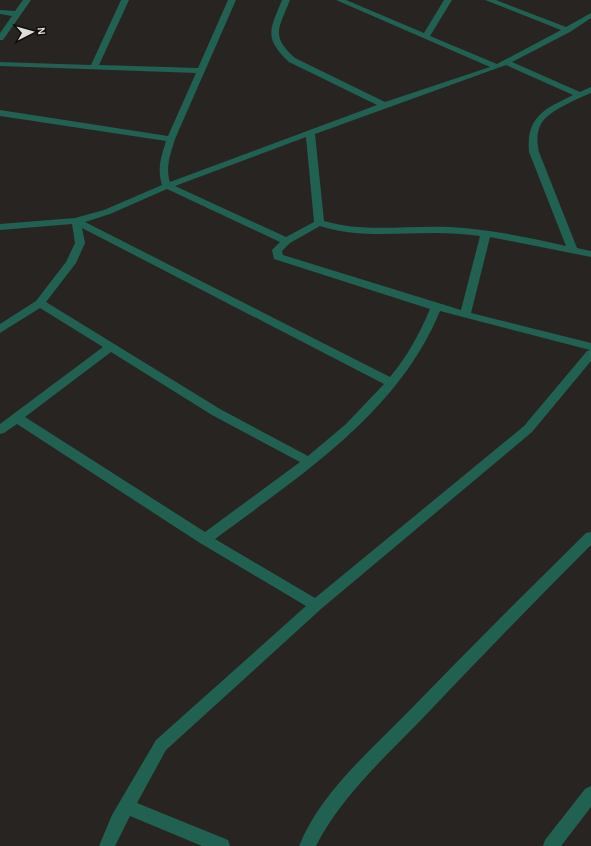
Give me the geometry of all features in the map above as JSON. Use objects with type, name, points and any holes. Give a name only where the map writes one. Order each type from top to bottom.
[{"type":"street","points":[[0,38],[27,0]]},
{"type":"street","points":[[94,67],[125,0]]},
{"type":"street","points":[[167,186],[164,174],[164,160],[171,139],[232,0]]},
{"type":"street","points":[[286,0],[274,31],[274,42],[280,50],[292,60],[384,105]]},
{"type":"street","points":[[340,0],[497,67]]},
{"type":"street","points":[[426,36],[448,0]]},
{"type":"street","points":[[489,0],[567,30]]},
{"type":"street","points":[[0,12],[18,14]]},
{"type":"street","points":[[0,227],[76,221],[107,212],[167,186],[384,105],[497,67],[567,30],[591,14]]},
{"type":"street","points":[[507,62],[580,95]]},
{"type":"street","points":[[0,64],[200,71]]},
{"type":"street","points":[[573,250],[534,152],[532,137],[536,123],[555,108],[591,90]]},
{"type":"street","points":[[0,113],[171,139]]},
{"type":"street","points":[[310,133],[319,223]]},
{"type":"street","points":[[167,186],[286,240]]},
{"type":"street","points":[[0,329],[40,303],[71,262],[80,243],[76,221]]},
{"type":"street","points":[[76,221],[392,383]]},
{"type":"street","points":[[591,254],[486,233],[449,230],[342,230],[319,223],[286,240],[277,250],[278,257],[436,307],[591,347]]},
{"type":"street","points":[[465,315],[486,233]]},
{"type":"street","points":[[40,303],[216,412],[308,462]]},
{"type":"street","points":[[205,539],[308,462],[358,421],[392,383],[420,343],[436,307]]},
{"type":"street","points":[[0,430],[111,347]]},
{"type":"street","points":[[107,846],[126,806],[161,744],[316,605],[528,429],[591,354]]},
{"type":"street","points":[[17,418],[205,539],[316,605]]},
{"type":"street","points":[[307,846],[319,823],[344,788],[502,625],[591,537]]},
{"type":"street","points":[[551,846],[591,794]]},
{"type":"street","points":[[126,806],[222,846]]}]
